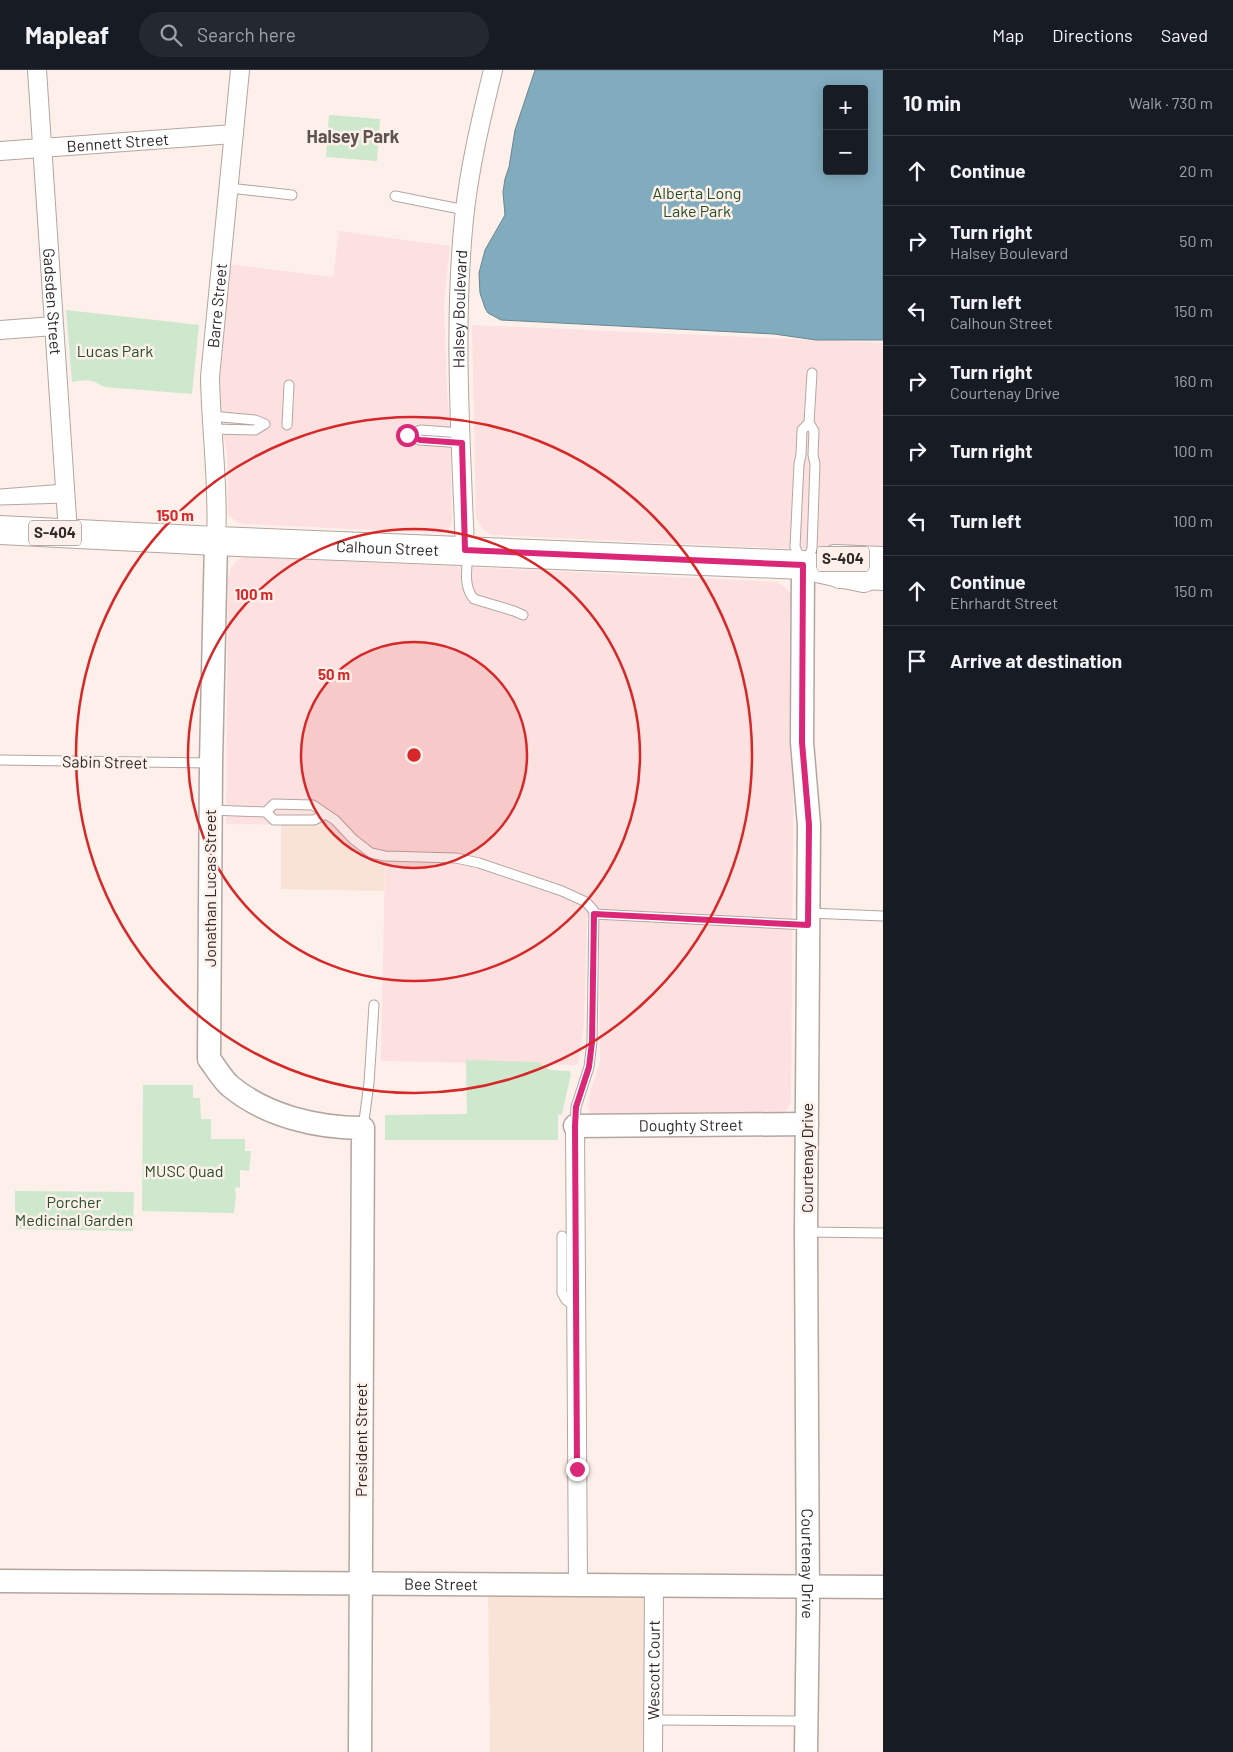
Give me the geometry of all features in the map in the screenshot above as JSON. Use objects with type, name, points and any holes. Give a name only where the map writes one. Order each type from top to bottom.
[{"type":"main road","name":"Calhoun Street","points":[[0,530],[216,541],[803,565],[840,574]]},
{"type":"main road","name":"Calhoun Street","points":[[803,565],[823,560],[839,559],[883,561]]},
{"type":"main road","points":[[840,574],[883,576]]},
{"type":"main road","points":[[840,574],[883,582]]},
{"type":"street","name":"Gadsden Street","points":[[37,70],[68,533]]},
{"type":"street","name":"Barre Street","points":[[216,541],[218,508],[211,423],[210,377],[240,70]]},
{"type":"street","name":"Halsey Boulevard","points":[[466,550],[459,358],[460,281],[465,210],[479,127],[493,70]]},
{"type":"street","name":"Bennett Street","points":[[0,151],[234,134]]},
{"type":"street","points":[[0,330],[54,326]]},
{"type":"street","name":"Jonathan Lucas Street","points":[[216,541],[210,810],[209,1059],[228,1085],[255,1104],[292,1118],[346,1128],[363,1128]]},
{"type":"street","name":"Courtenay Drive","points":[[803,565],[802,742],[809,825],[806,1232],[808,1587],[806,1752]]},
{"type":"street","name":"Doughty Street","points":[[575,1126],[807,1124]]},
{"type":"street","points":[[575,1126],[578,1586]]},
{"type":"street","name":"President Street","points":[[360,1752],[363,1128]]},
{"type":"street","name":"Bee Street","points":[[0,1581],[883,1587]]},
{"type":"street","name":"Wescott Court","points":[[653,1752],[654,1586]]},
{"type":"lane","points":[[229,188],[292,195]]},
{"type":"lane","points":[[396,196],[465,210]]},
{"type":"lane","points":[[803,565],[812,549],[815,464],[813,455],[814,431],[809,423],[812,373]]},
{"type":"lane","points":[[288,425],[289,385]]},
{"type":"lane","points":[[255,420],[265,424],[255,430],[211,423],[255,420]]},
{"type":"lane","points":[[803,565],[795,547],[798,464],[801,455],[802,430],[809,423]]},
{"type":"lane","points":[[421,430],[461,438],[420,440],[407,435],[421,430]]},
{"type":"lane","points":[[801,455],[813,455]]},
{"type":"lane","points":[[0,494],[66,493]]},
{"type":"lane","points":[[0,500],[8,501],[66,493]]},
{"type":"lane","points":[[466,550],[467,579],[470,594],[474,599],[523,615]]},
{"type":"lane","name":"Sabin Street","points":[[0,760],[211,763]]},
{"type":"lane","points":[[266,812],[274,804],[313,805],[335,820],[353,839],[371,853],[385,856],[456,858],[479,863],[562,891],[586,902],[594,910],[592,1042],[589,1067],[576,1107],[575,1126]]},
{"type":"lane","points":[[210,810],[266,812],[274,820],[314,820],[326,814]]},
{"type":"lane","points":[[594,914],[808,919],[883,916]]},
{"type":"lane","points":[[363,1128],[369,1083],[374,1005]]},
{"type":"lane","points":[[806,1232],[883,1233]]},
{"type":"lane","points":[[562,1236],[562,1293],[566,1300],[576,1308]]},
{"type":"lane","points":[[653,1720],[807,1721]]},
{"type":"shaded area","points":[[339,231],[450,246],[444,302],[450,424],[452,523],[442,533],[240,524],[228,515],[227,453],[221,422],[218,386],[226,311],[228,264],[333,277]]},
{"type":"shaded area","points":[[472,325],[883,343],[883,553],[492,535],[483,529],[476,518]]},
{"type":"shaded area","points":[[244,556],[777,582],[787,589],[795,598],[791,1101],[785,1114],[597,1117],[591,1114],[588,1106],[600,1062],[599,920],[587,917],[584,1024],[578,1065],[381,1061],[385,863],[368,861],[356,855],[328,825],[226,824],[228,577],[236,561]]},
{"type":"shaded area","points":[[281,825],[328,825],[368,861],[385,862],[384,891],[281,889]]},
{"type":"shaded area","points":[[488,1595],[642,1596],[646,1599],[647,1752],[490,1752]]},
{"type":"green space","points":[[329,115],[380,119],[377,161],[326,157]]},
{"type":"green space","name":"Lucas Park","points":[[66,310],[199,325],[192,394],[105,387],[89,380],[72,382]]},
{"type":"green space","points":[[466,1060],[538,1062],[550,1070],[569,1071],[571,1074],[562,1114],[558,1115],[558,1140],[385,1140],[385,1115],[467,1114]]},
{"type":"green space","name":"MUSC Quad","points":[[143,1085],[193,1085],[193,1098],[200,1098],[201,1119],[211,1119],[211,1139],[245,1139],[245,1151],[251,1151],[249,1171],[240,1170],[240,1188],[236,1187],[234,1213],[142,1211]]},
{"type":"green space","name":"Porcher Medicinal Garden","points":[[15,1191],[134,1192],[133,1231],[15,1229]]},
{"type":"water","name":"Alberta Long Lake Park","points":[[535,70],[883,70],[883,340],[816,340],[774,334],[501,320],[488,313],[485,308],[480,293],[479,273],[485,250],[505,215],[503,192],[515,130]]},
{"type":"district","name":"Halsey Park","points":[[353,137]]},
{"type":"route","points":[[407,435],[420,440],[462,443],[465,550],[803,565],[802,742],[809,825],[808,925],[594,914],[592,1042],[589,1067],[576,1107],[575,1126],[577,1469]]}]
